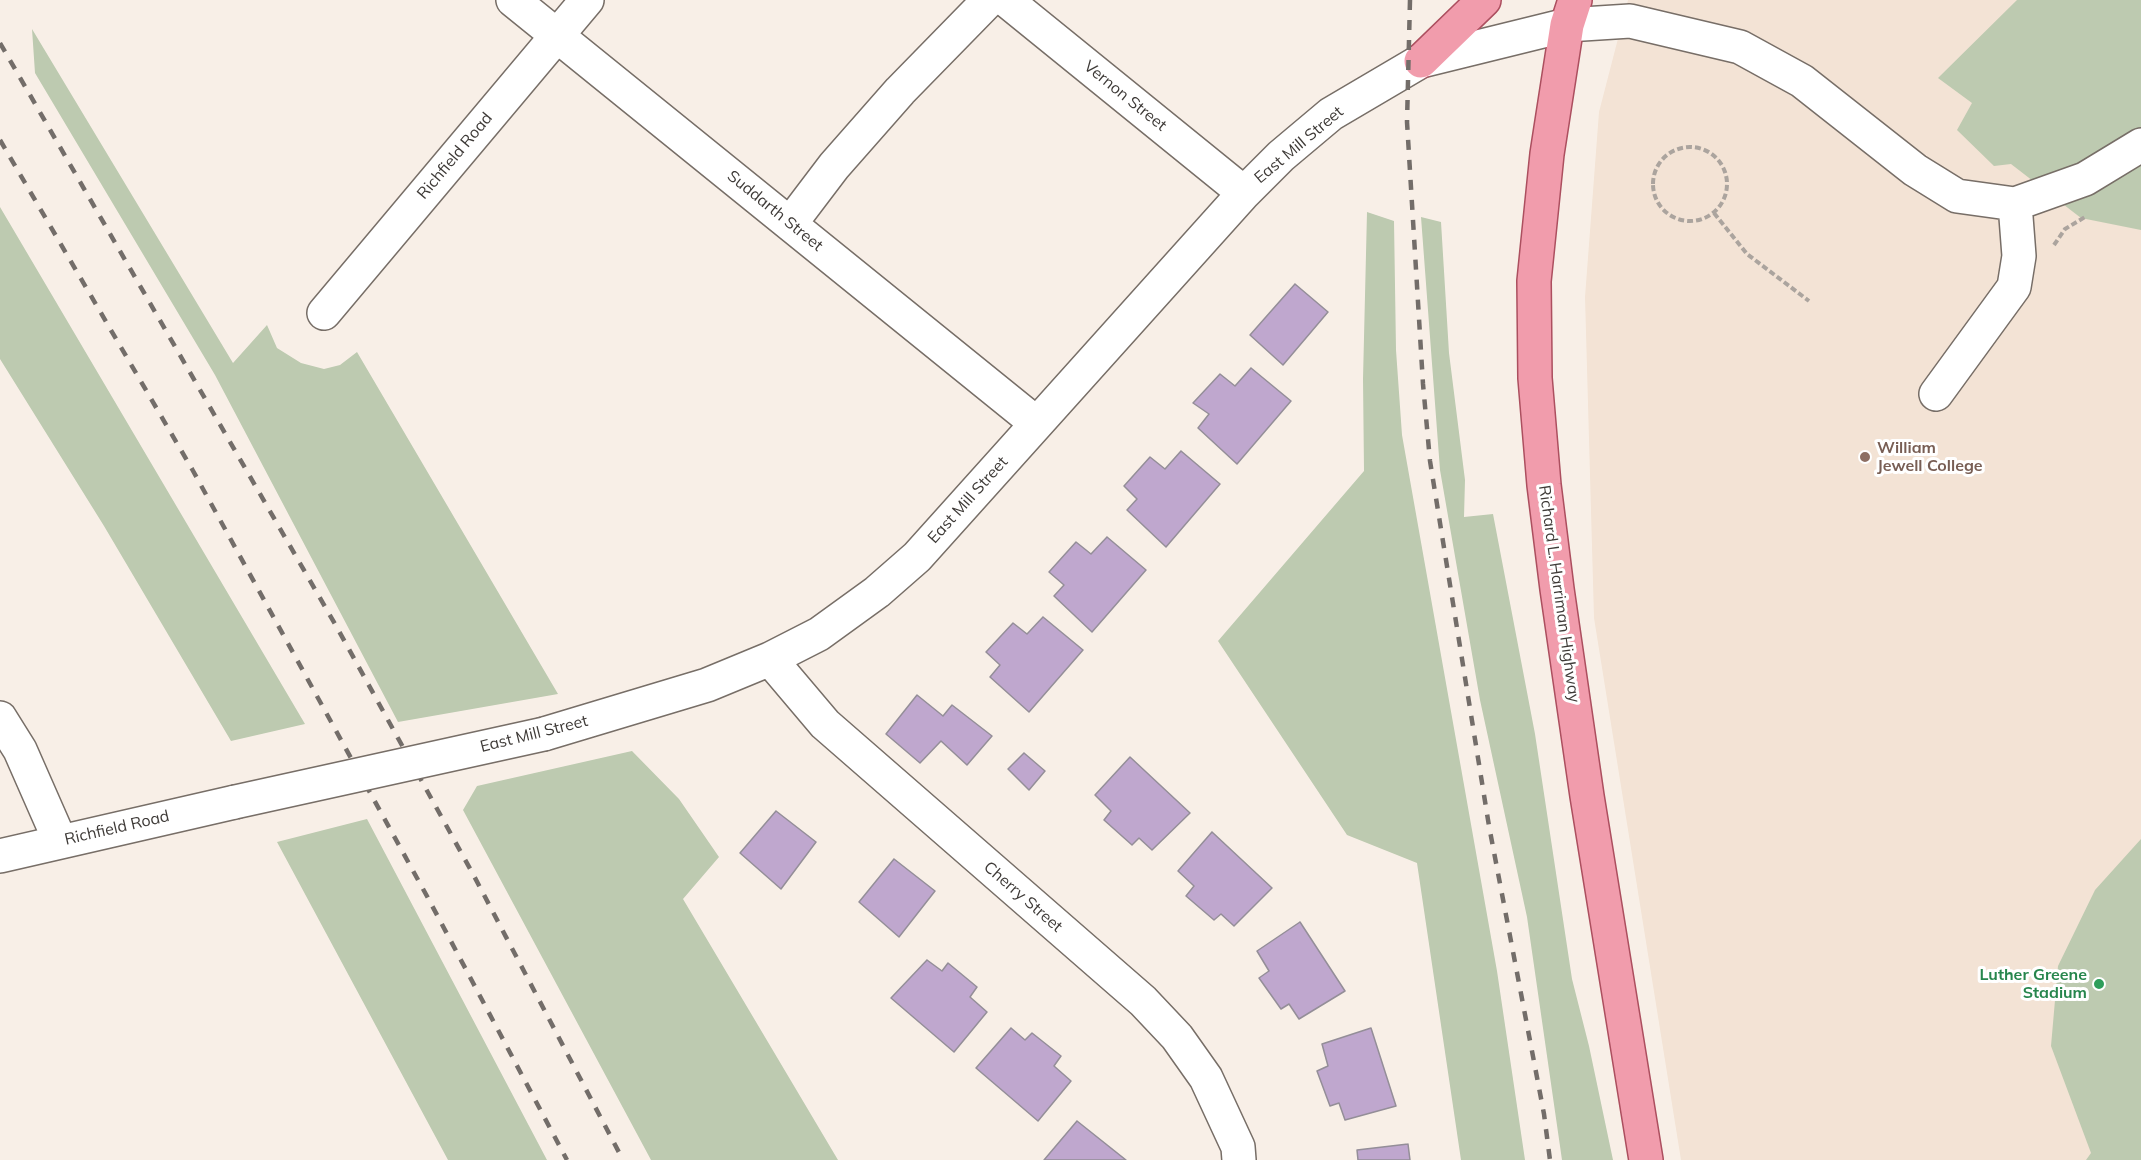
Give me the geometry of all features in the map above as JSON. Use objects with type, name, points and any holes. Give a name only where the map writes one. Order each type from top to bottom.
[{"type":"main road","points":[[1421,61],[1484,0]]},
{"type":"main road","name":"Richard L. Harriman Highway","points":[[1571,13],[1547,154],[1534,281],[1535,378],[1544,484],[1557,589],[1587,796],[1646,1160]]},
{"type":"street","name":"Suddarth Street","points":[[513,0],[1036,423]]},
{"type":"street","name":"Richfield Road","points":[[324,312],[587,0]]},
{"type":"street","points":[[790,224],[834,166],[878,116],[989,0]]},
{"type":"street","name":"Vernon Street","points":[[1006,0],[1244,193]]},
{"type":"street","name":"East Mill Street","points":[[235,802],[544,734],[707,685],[770,659],[819,634],[877,592],[917,557],[1244,193],[1281,156],[1331,114],[1421,61],[1571,13],[1630,21],[1740,47],[1802,81],[1915,170],[1957,196],[2014,204]]},
{"type":"street","points":[[1936,394],[2014,287],[2019,256],[2014,204],[2085,179],[2141,145]]},
{"type":"street","name":"Cherry Street","points":[[770,659],[825,724],[1143,1000],[1177,1037],[1206,1078],[1238,1147],[1239,1160]]},
{"type":"street","points":[[0,718],[20,750],[60,841]]},
{"type":"street","name":"Richfield Road","points":[[0,856],[235,802]]},
{"type":"path","points":[[1688,147],[1710,152],[1719,160],[1725,170],[1726,193],[1714,213],[1702,219],[1689,221],[1666,212],[1657,202],[1653,177],[1666,155],[1688,147]]},
{"type":"path","points":[[1714,213],[1747,254],[1809,301]]},
{"type":"shaded area","name":"William Jewell College","points":[[1628,0],[2141,0],[2141,1160],[1681,1160],[1594,618],[1585,297],[1599,112]]},
{"type":"green space","points":[[2017,0],[2141,0],[2141,230],[2081,218],[2011,164],[1994,166],[1957,130],[1972,103],[1938,78]]},
{"type":"green space","points":[[32,29],[233,363],[267,325],[277,348],[301,363],[324,369],[340,365],[357,352],[558,694],[398,722],[215,375],[35,73]]},
{"type":"green space","points":[[0,207],[305,724],[231,741],[104,526],[0,359]]},
{"type":"green space","points":[[1367,212],[1394,221],[1396,350],[1402,435],[1497,971],[1525,1160],[1461,1160],[1417,863],[1347,835],[1218,641],[1364,471],[1363,379]]},
{"type":"green space","points":[[1421,217],[1441,222],[1449,353],[1465,480],[1464,517],[1493,514],[1535,734],[1572,979],[1613,1160],[1562,1160],[1527,917],[1480,700],[1440,470]]},
{"type":"green space","points":[[632,751],[679,799],[719,857],[683,899],[838,1160],[651,1160],[463,810],[477,786]]},
{"type":"green space","points":[[367,819],[547,1160],[448,1160],[277,842]]},
{"type":"green space","name":"Luther Greene Stadium","points":[[2141,839],[2141,1160],[2086,1160],[2091,1153],[2051,1046],[2058,966],[2095,890]]},
{"type":"building","points":[[1295,284],[1328,312],[1283,365],[1250,335]]},
{"type":"building","points":[[1251,368],[1291,401],[1237,464],[1198,428],[1209,414],[1193,403],[1220,374],[1235,386]]},
{"type":"building","points":[[1181,451],[1220,484],[1166,547],[1127,510],[1137,499],[1124,486],[1150,457],[1165,469]]},
{"type":"building","points":[[1107,537],[1146,570],[1092,632],[1054,596],[1064,585],[1049,572],[1076,542],[1091,554]]},
{"type":"building","points":[[1043,617],[1083,650],[1029,712],[990,677],[1000,665],[986,652],[1013,623],[1027,634]]},
{"type":"building","points":[[917,695],[943,716],[952,705],[992,736],[967,765],[941,741],[920,763],[886,734]]},
{"type":"building","points":[[1024,753],[1045,771],[1029,790],[1008,769]]},
{"type":"building","points":[[1130,757],[1190,813],[1152,850],[1139,838],[1132,845],[1104,820],[1111,811],[1095,795]]},
{"type":"building","points":[[776,811],[816,842],[781,889],[740,853]]},
{"type":"building","points":[[1212,832],[1272,888],[1234,926],[1221,914],[1214,920],[1186,896],[1194,886],[1178,871]]},
{"type":"building","points":[[894,859],[935,891],[899,937],[859,902]]},
{"type":"building","points":[[1300,922],[1345,991],[1299,1019],[1289,1004],[1281,1009],[1259,978],[1269,971],[1257,951]]},
{"type":"building","points":[[927,960],[942,971],[948,963],[977,987],[970,997],[987,1012],[954,1052],[891,998]]},
{"type":"building","points":[[1011,1028],[1025,1040],[1032,1033],[1061,1056],[1054,1066],[1071,1081],[1038,1121],[976,1068]]},
{"type":"building","points":[[1371,1028],[1396,1106],[1345,1120],[1339,1103],[1330,1106],[1317,1071],[1328,1066],[1322,1044]]},
{"type":"building","points":[[1077,1121],[1126,1160],[1044,1160]]},
{"type":"building","points":[[1408,1144],[1410,1160],[1358,1160],[1357,1150]]},
{"type":"railway","points":[[1410,0],[1407,122],[1430,461],[1489,826],[1544,1114],[1550,1160]]},
{"type":"railway","points":[[0,43],[335,624],[473,874],[623,1160]]},
{"type":"railway","points":[[0,140],[192,469],[428,898],[567,1160]]},
{"type":"place","name":"William Jewell College","points":[[1865,457]]},
{"type":"place","name":"Luther Greene Stadium","points":[[2099,984]]}]
